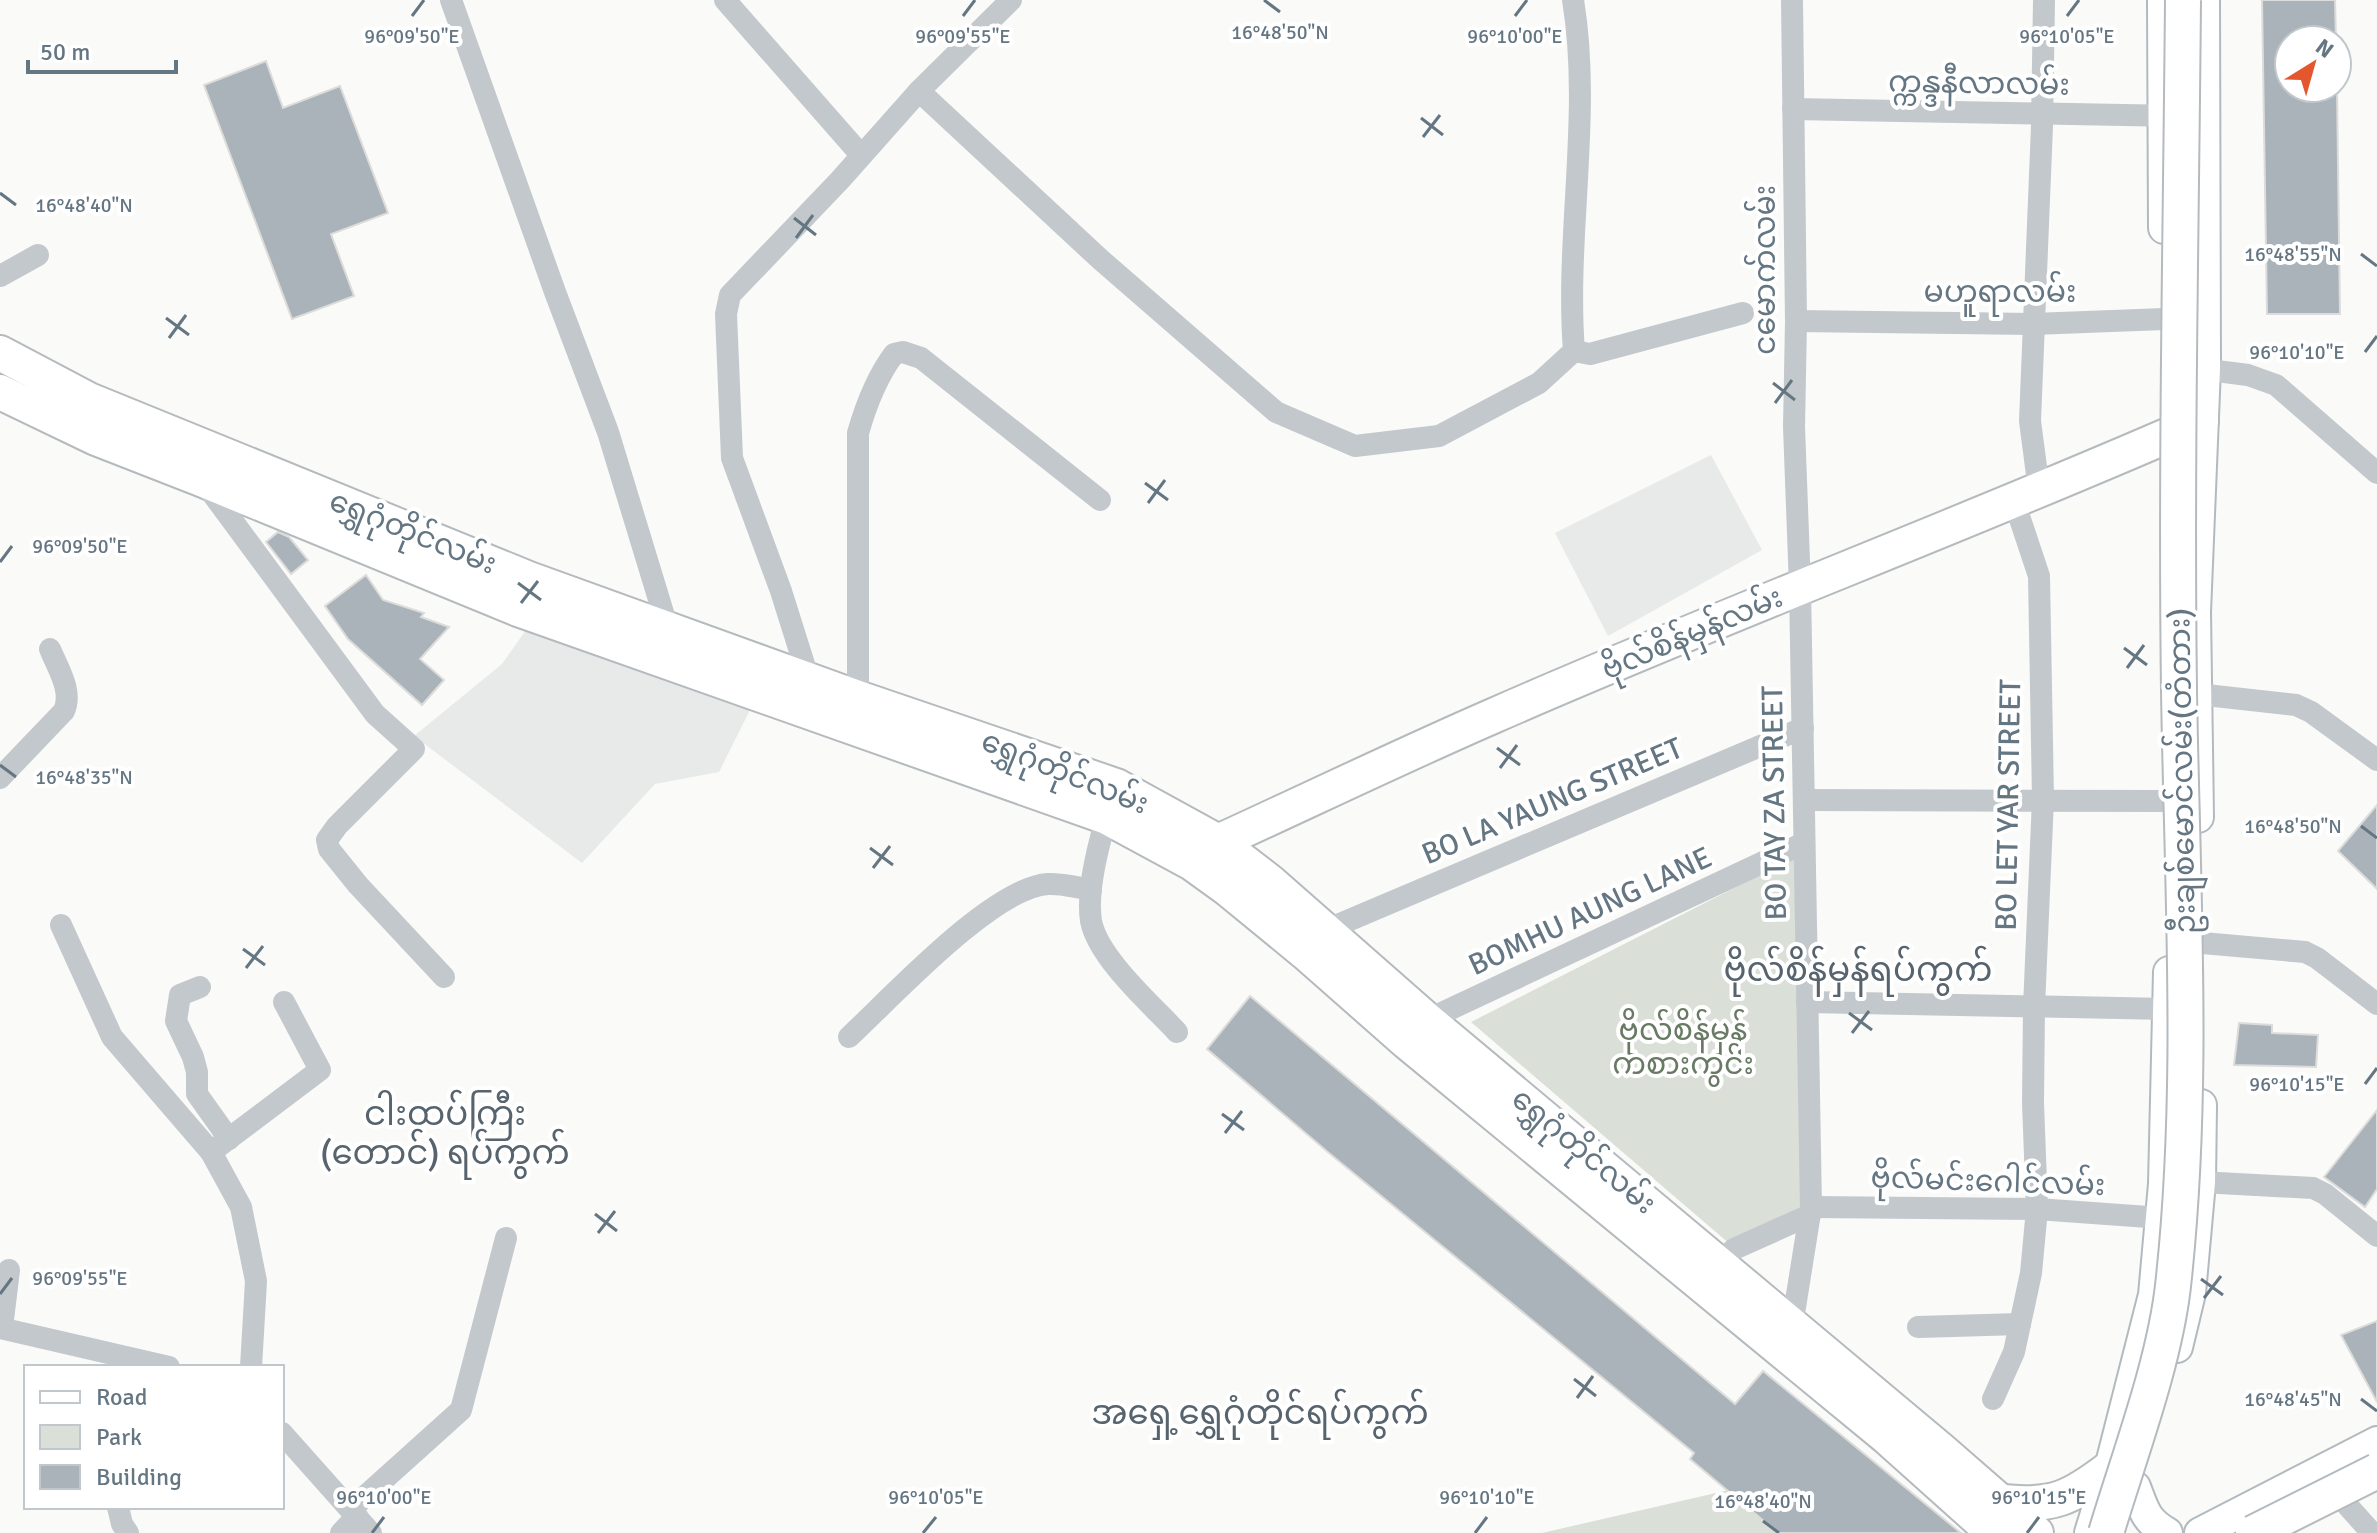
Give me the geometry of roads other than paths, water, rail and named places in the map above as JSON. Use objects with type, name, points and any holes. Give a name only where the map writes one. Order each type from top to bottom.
[{"type":"main road","points":[[2122,1533],[2122,1477],[2154,1295],[2162,1218],[2168,1009],[2161,438],[2164,319],[2163,0]]},
{"type":"main road","name":"ဦးချစ်မောင်လမ်း(တံတား)","points":[[2106,1533],[2155,1370],[2172,1290],[2180,1187],[2186,950],[2179,689],[2183,0]]},
{"type":"main road","points":[[2090,1533],[2122,1477],[2170,1376],[2190,1293],[2200,1182],[2202,943],[2195,612],[2205,368],[2204,0]]},
{"type":"main road","points":[[2164,249],[2204,249]]},
{"type":"main road","name":"ရွှေဂုံတိုင်လမ်း","points":[[0,353],[89,400],[529,579],[668,629],[805,695]]},
{"type":"main road","name":"ရွှေဂုံတိုင်လမ်း","points":[[2,396],[96,438],[527,612],[805,695],[1111,801],[1218,842],[1326,930],[1417,1031]]},
{"type":"main road","name":"ဗိုလ်စိန်မှန်လမ်း","points":[[1192,863],[1218,842],[1493,716],[2201,421]]},
{"type":"main road","points":[[2164,611],[2195,612]]},
{"type":"main road","name":"ရွှေဂုံတိုင်လမ်း","points":[[1111,801],[1306,953],[1417,1031],[1785,1336],[1998,1518],[2036,1533]]},
{"type":"main road","points":[[2168,902],[2199,901]]},
{"type":"main road","points":[[2200,1533],[2377,1442]]},
{"type":"main road","points":[[2253,1533],[2377,1471]]},
{"type":"main road","points":[[1998,1518],[2122,1477]]},
{"type":"main road","points":[[2122,1477],[2152,1524],[2167,1533]]},
{"type":"main road","points":[[2266,1533],[2377,1479]]},
{"type":"street","points":[[451,0],[608,432],[668,629]]},
{"type":"street","points":[[725,0],[861,155]]},
{"type":"street","points":[[805,695],[781,591],[732,458],[726,314],[730,295],[840,180],[919,91],[1011,0]]},
{"type":"street","points":[[919,91],[1101,260],[1276,412],[1355,446],[1439,436],[1539,383],[1574,351],[1578,112],[1577,24],[1573,0]]},
{"type":"street","name":"ငမောက်လမ်း","points":[[1792,0],[1796,321],[1794,427],[1800,587]]},
{"type":"street","name":"BO LET YAR STREET","points":[[1993,1399],[2014,1352],[2031,1273],[2037,1209],[2033,1103],[2034,1007],[2043,799],[2039,576],[2026,496],[2044,0]]},
{"type":"street","name":"က္ကန္ဒနီလာလမ်း","points":[[1793,109],[2204,117]]},
{"type":"street","points":[[0,276],[38,255]]},
{"type":"street","points":[[1574,351],[1590,354],[1743,313]]},
{"type":"street","name":"မဟူရာလမ်း","points":[[1796,321],[2033,324],[2204,318]]},
{"type":"street","points":[[854,712],[858,433],[878,378],[894,354],[903,352],[921,358],[1100,500]]},
{"type":"street","points":[[2163,367],[2205,368],[2276,385],[2377,473]]},
{"type":"street","points":[[2,396],[32,370]]},
{"type":"street","points":[[201,479],[375,714],[414,749],[337,826],[327,840],[329,849],[358,885],[444,977]]},
{"type":"street","name":"BO TAY ZA STREET","points":[[1785,1336],[1810,1211],[1800,587]]},
{"type":"street","points":[[0,778],[64,711],[68,703],[68,694],[50,649]]},
{"type":"street","points":[[2197,694],[2296,705],[2311,712],[2377,760]]},
{"type":"street","name":"BO LA YAUNG STREET","points":[[1326,930],[1803,728]]},
{"type":"street","points":[[1805,800],[2166,801]]},
{"type":"street","points":[[1111,801],[1091,889],[1091,923],[1109,958],[1177,1032]]},
{"type":"street","name":"BOMHU AUNG LANE","points":[[1417,1031],[1804,843]]},
{"type":"street","points":[[849,1037],[978,917],[1019,892],[1047,884],[1091,889]]},
{"type":"street","points":[[61,925],[112,1037],[220,1146]]},
{"type":"street","points":[[2202,943],[2305,952],[2377,1004]]},
{"type":"street","points":[[200,987],[180,995],[176,1021],[193,1057],[197,1094],[220,1146],[241,1207],[256,1281],[251,1365]]},
{"type":"street","points":[[220,1146],[320,1070],[284,1002]]},
{"type":"street","points":[[1807,1002],[2168,1009]]},
{"type":"street","points":[[2200,1182],[2313,1188],[2377,1236]]},
{"type":"street","name":"ဗိုလ်မင်းဂေါင်လမ်း","points":[[1810,1211],[2037,1209],[2162,1218]]},
{"type":"street","points":[[1710,1274],[1734,1249],[1810,1211]]},
{"type":"street","points":[[341,1533],[360,1519],[461,1410],[506,1238]]},
{"type":"street","points":[[9,1270],[1,1328],[159,1365]]},
{"type":"street","points":[[1918,1327],[2020,1324]]},
{"type":"street","points":[[284,1435],[360,1519]]},
{"type":"street","points":[[2318,1472],[2372,1533]]},
{"type":"street","points":[[118,1509],[128,1533]]},
{"type":"district","name":"ဗိုလ်စိန်မှန်ရပ်ကွက်","points":[[1858,969]]},
{"type":"district","name":"ငါးထပ်ကြီး (တောင်) ရပ်ကွက်","points":[[445,1132]]},
{"type":"district","name":"အရှေ့ရွှေဂုံတိုင်ရပ်ကွက်","points":[[1260,1412]]},
{"type":"park label","name":"ဗိုလ်စိန်မှန် ကစားကွင်း","points":[[1683,1047]]}]
